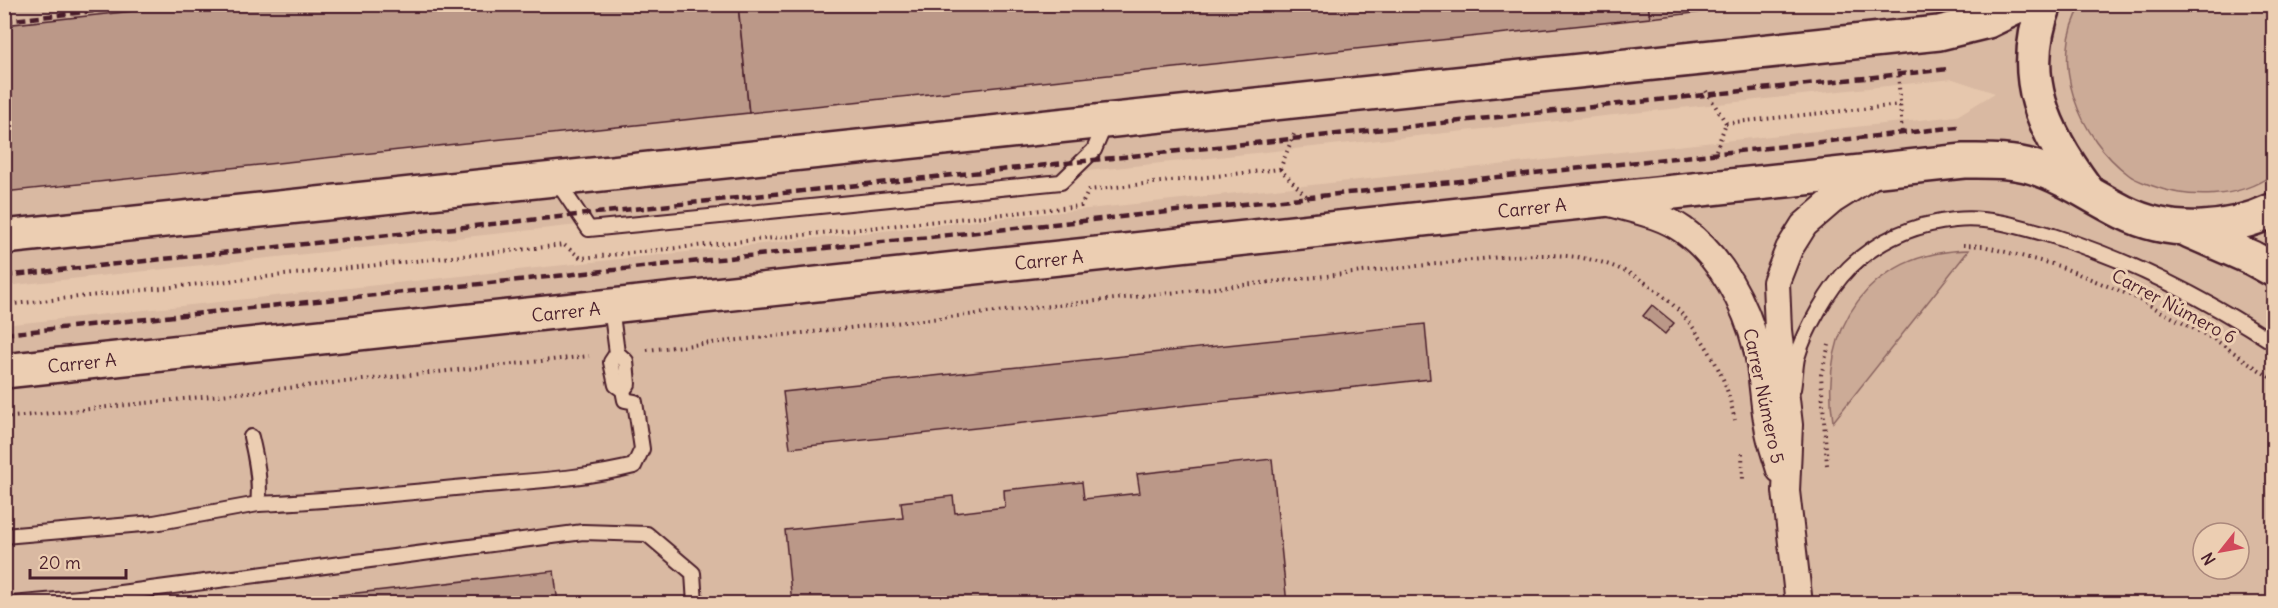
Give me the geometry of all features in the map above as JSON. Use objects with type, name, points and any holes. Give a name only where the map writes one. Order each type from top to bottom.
[{"type":"main road","points":[[4,237],[1939,33],[1988,21],[2023,4]]},
{"type":"main road","points":[[2045,4],[2040,16],[2034,68],[2037,94],[2043,119],[2054,143],[2088,192]]},
{"type":"main road","name":"Carrer A","points":[[4,371],[1964,161],[1995,161],[2031,166],[2088,192],[2125,213],[2156,223],[2183,228]]},
{"type":"main road","points":[[2183,228],[2217,228],[2246,222],[2274,210]]},
{"type":"main road","points":[[2183,228],[2274,270]]},
{"type":"street","name":"Carrer Número 5","points":[[1799,603],[1786,491],[1789,425],[1778,330],[1776,282],[1789,249],[1804,225],[1833,200],[1879,171]]},
{"type":"street","name":"Carrer Número 5","points":[[1602,201],[1648,213],[1682,229],[1708,251],[1729,281],[1744,312],[1757,349],[1768,428],[1786,491]]},
{"type":"lane","points":[[555,178],[589,229],[1061,182],[1094,150],[1107,120]]},
{"type":"lane","points":[[1789,425],[1797,358],[1835,281],[1862,256],[1890,238],[1925,225],[1956,220],[1990,221],[2031,230],[2085,247],[2177,286],[2233,316],[2274,343]]},
{"type":"lane","points":[[4,536],[154,523],[258,504],[327,501],[555,478],[611,472],[634,466],[642,449],[635,402],[624,395],[628,384],[626,361],[617,353],[611,307]]},
{"type":"lane","points":[[251,437],[258,485],[258,504]]},
{"type":"lane","points":[[12,603],[90,597],[583,532],[647,534],[693,573],[695,603]]},
{"type":"path","points":[[1897,60],[1903,146]]},
{"type":"path","points":[[1726,123],[1900,105]]},
{"type":"path","name":"Carrer Número 6","points":[[1962,245],[1983,246],[2059,266],[2132,296],[2217,341],[2274,380]]},
{"type":"path","points":[[4,418],[1543,254],[1587,258],[1618,267],[1649,283],[1676,307],[1702,340],[1725,384],[1736,423]]},
{"type":"path","points":[[1827,465],[1821,375],[1831,337]]},
{"type":"path","name":"Carrer Número 5","points":[[1742,451],[1743,479]]},
{"type":"shaded area","points":[[5,5],[2273,5],[2273,603],[5,603],[4,325],[1957,116],[1995,93],[1953,79],[5,286]]},
{"type":"shaded area","points":[[2082,5],[2273,5],[2273,174],[2245,188],[2197,195],[2165,190],[2139,181],[2111,160],[2083,120],[2074,98],[2069,74],[2068,51],[2072,27]]},
{"type":"shaded area","points":[[1969,250],[1833,422],[1831,387],[1834,355],[1843,326],[1858,301],[1878,280],[1903,264],[1934,254]]},
{"type":"building","points":[[199,4],[738,4],[749,113],[4,192],[4,25]]},
{"type":"building","points":[[738,4],[1648,4],[1650,18],[749,113]]},
{"type":"building","points":[[1648,4],[1775,4],[1650,18]]},
{"type":"building","points":[[1652,305],[1674,323],[1665,334],[1643,316]]},
{"type":"building","points":[[1425,324],[1430,379],[790,448],[783,392]]},
{"type":"building","points":[[1272,459],[1287,604],[792,604],[785,530],[903,518],[901,502],[953,496],[955,513],[1005,507],[1004,490],[1082,482],[1084,499],[1140,493],[1137,474]]},
{"type":"building","points":[[554,571],[558,604],[260,604],[330,596]]},
{"type":"railway","points":[[4,21],[155,4]]},
{"type":"railway","points":[[4,276],[1949,69]]},
{"type":"railway","points":[[4,334],[1958,127]]}]
